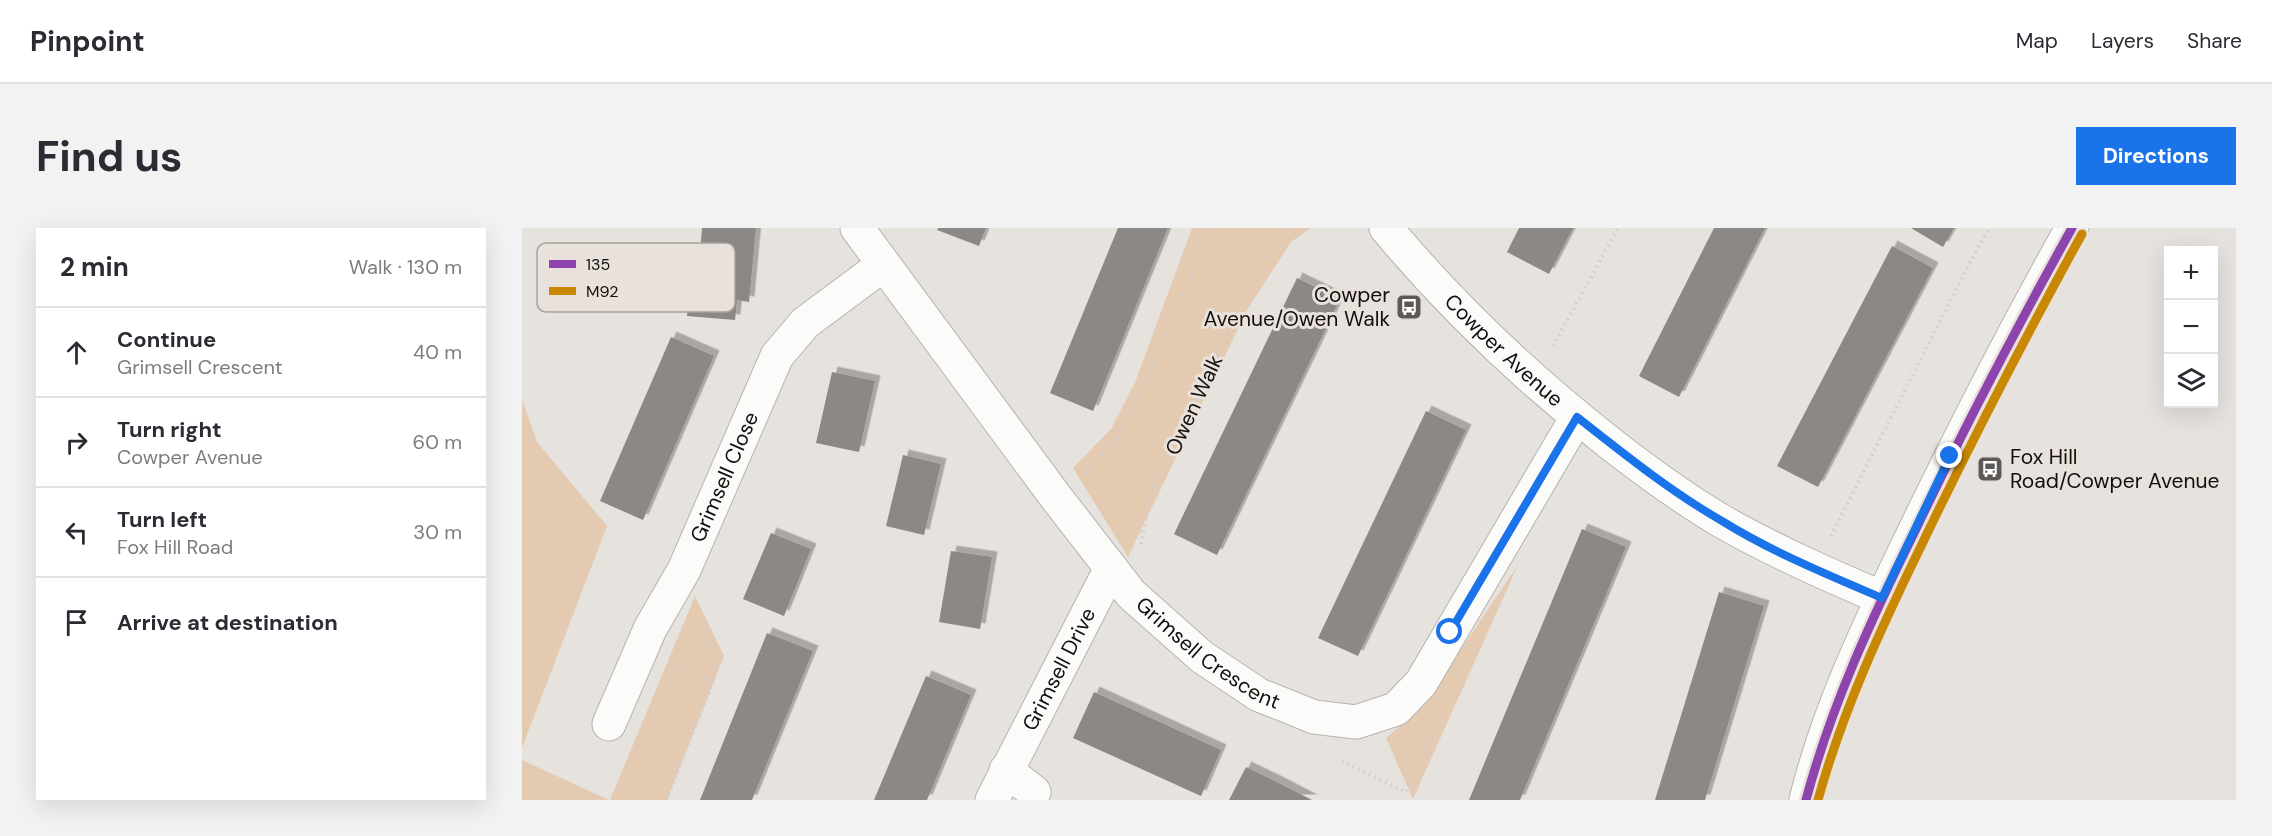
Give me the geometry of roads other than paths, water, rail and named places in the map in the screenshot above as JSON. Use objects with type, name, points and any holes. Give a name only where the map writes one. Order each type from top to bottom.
[{"type":"street","name":"Grimsell Crescent","points":[[857,228],[1050,489],[1131,594],[1202,657],[1268,699],[1314,717],[1356,722],[1396,709],[1421,683],[1577,417]]},
{"type":"street","name":"Cowper Avenue","points":[[1386,228],[1420,270],[1534,380],[1647,472],[1722,522],[1815,569],[1882,598]]},
{"type":"street","points":[[1806,800],[1841,690],[1882,598],[1957,441],[2072,228]]},
{"type":"street","name":"Grimsell Close","points":[[609,724],[650,629],[684,570],[777,356],[805,322],[883,265]]},
{"type":"street","name":"Grimsell Drive","points":[[993,800],[1006,770],[1111,568]]},
{"type":"street","points":[[1006,770],[1034,792]]},
{"type":"place","name":"Cowper Avenue/Owen Walk","points":[[1409,307]]},
{"type":"place","name":"Fox Hill Road/Cowper Avenue","points":[[1990,469]]}]
